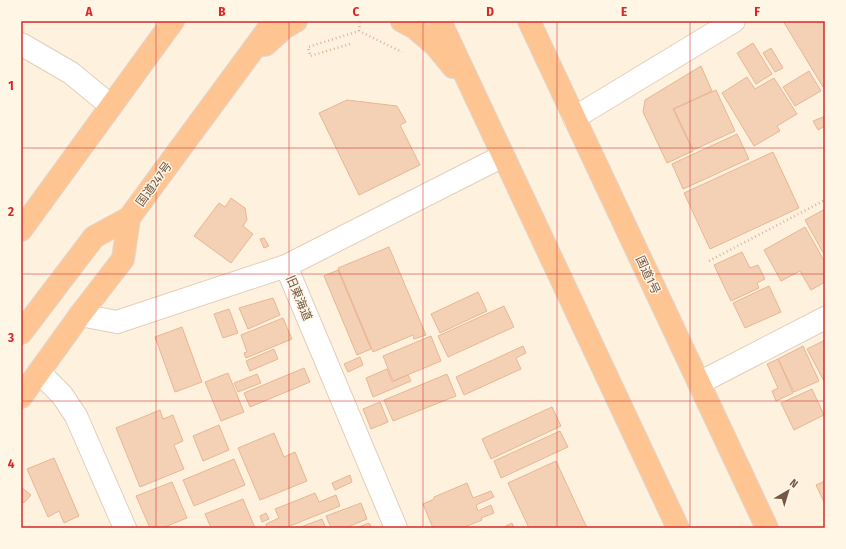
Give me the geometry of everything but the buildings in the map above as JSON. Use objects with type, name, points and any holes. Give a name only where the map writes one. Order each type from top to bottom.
[{"type":"highway","points":[[21,230],[173,21]]},
{"type":"highway","name":"国道247号","points":[[21,333],[94,237],[129,218],[274,21]]},
{"type":"highway","points":[[240,67],[284,28],[296,21]]},
{"type":"highway","points":[[402,21],[415,28],[435,45],[473,90]]},
{"type":"highway","points":[[440,21],[678,528]]},
{"type":"highway","name":"国道1号","points":[[529,21],[767,528]]},
{"type":"highway","points":[[21,397],[80,315],[124,258],[129,218]]},
{"type":"street","points":[[574,118],[734,21]]},
{"type":"street","points":[[21,44],[71,73],[111,106]]},
{"type":"street","points":[[286,266],[503,156]]},
{"type":"street","name":"旧東海道","points":[[80,315],[117,322],[286,266],[396,528]]},
{"type":"street","points":[[699,383],[825,318]]},
{"type":"street","points":[[39,372],[62,395],[76,416],[125,528]]},
{"type":"path","points":[[359,31],[360,21]]},
{"type":"path","points":[[350,44],[310,56],[308,47],[359,31],[404,53]]},
{"type":"path","points":[[709,261],[825,200]]}]
